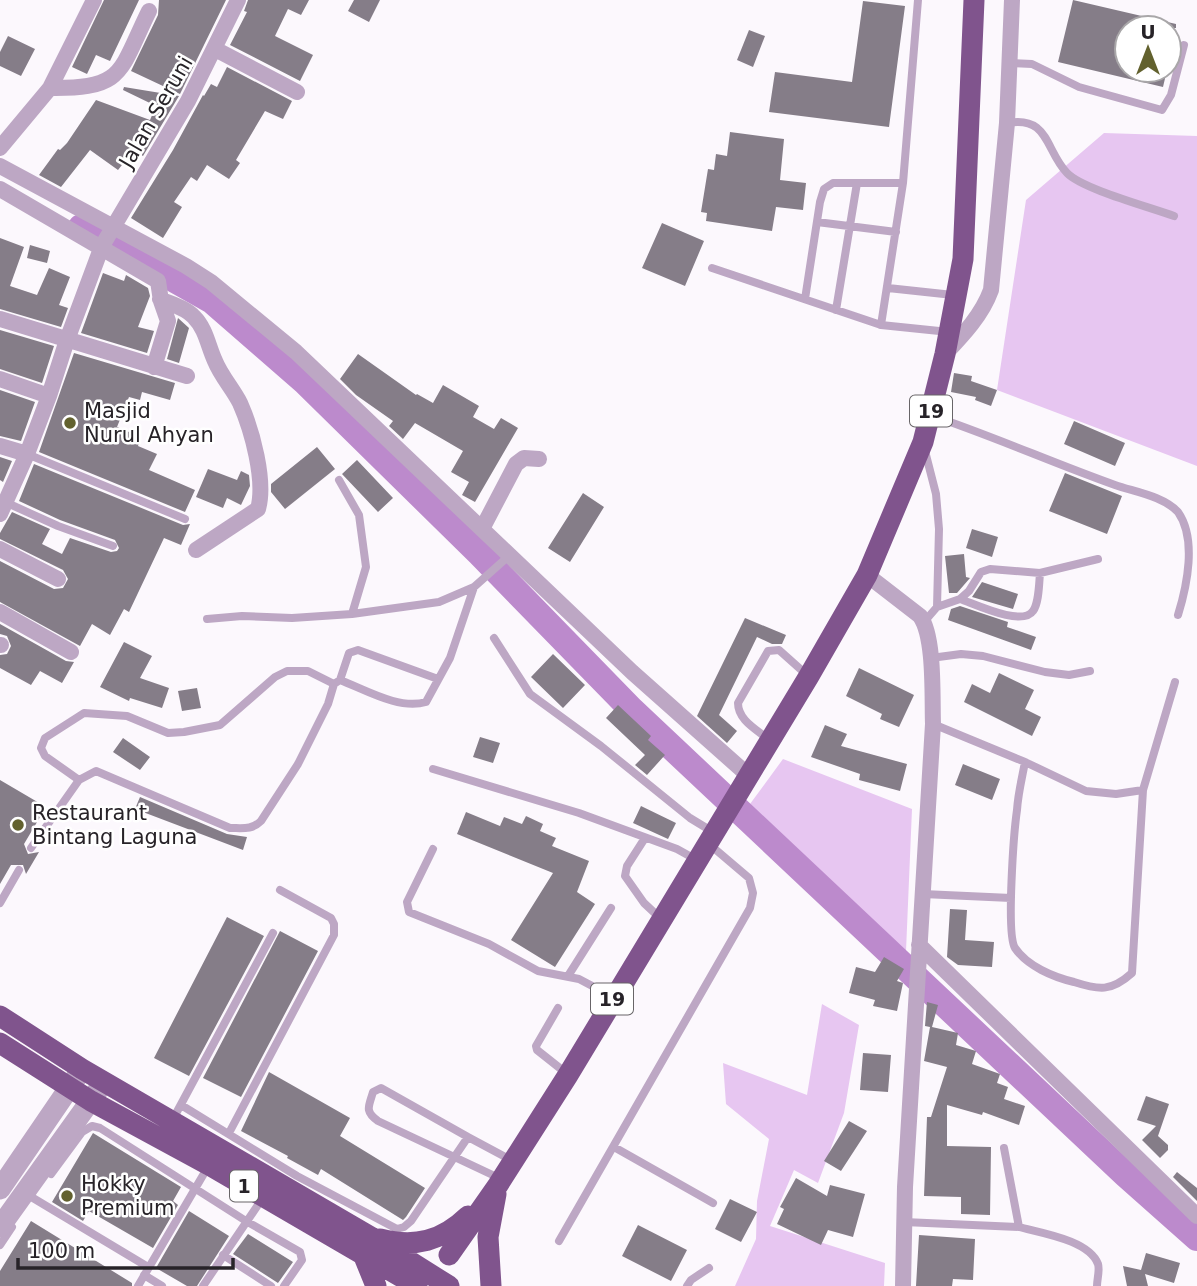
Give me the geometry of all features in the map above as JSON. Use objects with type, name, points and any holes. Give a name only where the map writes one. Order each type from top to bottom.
[{"type":"highway","name":"19","points":[[446,1285],[451,1266],[449,1255],[514,1161],[568,1075],[661,918],[708,846],[867,575],[923,442],[945,354],[963,259],[974,0]]},
{"type":"highway","name":"1","points":[[0,1016],[104,1082],[177,1113],[324,1222]]},
{"type":"highway","name":"1","points":[[0,1043],[69,1088],[263,1197],[324,1222],[419,1280],[446,1285]]},
{"type":"highway","name":"19","points":[[367,1246],[412,1244],[438,1238],[456,1228],[498,1185]]},
{"type":"highway","name":"19","points":[[491,1286],[488,1237],[498,1185]]},
{"type":"highway","points":[[367,1246],[376,1286]]},
{"type":"highway","points":[[419,1280],[443,1254],[449,1255]]},
{"type":"street","points":[[0,148],[50,88],[94,0]]},
{"type":"street","name":"Jalan Seruni","points":[[2,506],[27,454],[66,340],[107,237],[163,144],[215,49],[238,0]]},
{"type":"street","points":[[945,354],[985,305],[991,290],[1007,123],[1012,0]]},
{"type":"street","points":[[50,88],[90,87],[119,73],[149,11]]},
{"type":"street","points":[[215,49],[297,92]]},
{"type":"street","points":[[0,166],[107,237],[158,281],[160,299],[168,320],[154,367]]},
{"type":"street","points":[[0,189],[107,237],[186,266],[211,282],[296,352],[482,527],[505,560],[747,779]]},
{"type":"street","points":[[160,299],[193,316],[205,334],[215,361],[239,402],[252,434],[260,477],[262,497],[258,509],[196,550]]},
{"type":"street","points":[[0,319],[187,376]]},
{"type":"street","points":[[0,379],[49,396]]},
{"type":"street","points":[[0,446],[27,454]]},
{"type":"street","points":[[482,527],[516,464],[524,458],[539,459]]},
{"type":"street","points":[[0,549],[58,579]]},
{"type":"street","points":[[867,575],[920,616],[924,622],[931,658],[933,724],[904,1222],[903,1286]]},
{"type":"street","points":[[0,611],[71,652]]},
{"type":"street","points":[[919,949],[1197,1216]]},
{"type":"street","points":[[0,1227],[12,1197],[69,1088],[82,1069]]},
{"type":"street","points":[[12,1197],[92,1101],[104,1082]]},
{"type":"lane","points":[[881,326],[903,183],[918,0]]},
{"type":"lane","points":[[1010,63],[1032,64],[1079,87],[1162,110],[1171,95],[1184,45]]},
{"type":"lane","points":[[1007,123],[1022,120],[1043,132],[1057,160],[1069,176],[1094,188],[1174,216]]},
{"type":"lane","points":[[805,299],[824,189],[833,183],[903,183]]},
{"type":"lane","points":[[836,310],[857,183]]},
{"type":"lane","points":[[817,222],[896,232]]},
{"type":"lane","points":[[712,268],[881,326],[949,332]]},
{"type":"lane","points":[[888,288],[956,296]]},
{"type":"lane","points":[[930,415],[1153,497],[1178,512],[1187,528],[1191,551],[1186,589],[1178,615]]},
{"type":"lane","points":[[923,442],[936,494],[939,529],[937,607]]},
{"type":"lane","points":[[27,454],[185,519]]},
{"type":"lane","points":[[339,480],[359,514],[366,567],[352,614]]},
{"type":"lane","points":[[2,506],[113,546]]},
{"type":"lane","points":[[924,622],[937,607],[960,598],[969,591],[981,572],[990,569],[1040,573],[1098,559]]},
{"type":"lane","points":[[207,619],[352,614],[439,602],[474,587],[505,560]]},
{"type":"lane","points":[[960,598],[1015,618],[1027,616],[1034,609],[1040,573]]},
{"type":"lane","points":[[79,780],[45,756],[41,748],[45,738],[84,713],[127,716],[168,733],[220,725],[275,677],[287,671],[308,671],[402,703],[415,705],[426,702],[450,658],[474,587]]},
{"type":"lane","points":[[494,638],[530,694],[601,746],[690,818],[708,846],[750,878],[752,893],[750,908],[559,1241]]},
{"type":"lane","points":[[31,848],[79,780],[96,771],[230,828],[249,829],[259,823],[298,764],[328,704],[349,653],[358,650],[438,679]]},
{"type":"lane","points":[[770,741],[738,712],[738,703],[768,651],[779,650],[809,676]]},
{"type":"lane","points":[[931,658],[961,654],[983,656],[1045,672],[1069,675],[1090,671]]},
{"type":"lane","points":[[1025,762],[1017,808],[1011,898],[1013,945],[1024,958],[1056,977],[1097,989],[1110,988],[1123,982],[1132,973],[1143,790],[1175,681]]},
{"type":"lane","points":[[933,724],[1086,791],[1116,794],[1143,790]]},
{"type":"lane","points":[[433,769],[579,813],[677,849],[708,846]]},
{"type":"lane","points":[[645,838],[627,866],[625,876],[644,903],[661,918]]},
{"type":"lane","points":[[433,849],[407,902],[410,912],[489,944],[538,971],[589,983],[613,998]]},
{"type":"lane","points":[[0,903],[19,870]]},
{"type":"lane","points":[[229,1133],[334,935],[331,918],[280,890]]},
{"type":"lane","points":[[923,894],[1011,898]]},
{"type":"lane","points":[[568,976],[611,908]]},
{"type":"lane","points":[[273,933],[177,1113],[229,1133],[297,1176],[397,1228],[408,1225],[468,1137]]},
{"type":"lane","points":[[558,1008],[536,1046],[537,1050],[568,1075]]},
{"type":"lane","points":[[498,1185],[454,1158],[370,1115],[368,1110],[373,1092],[381,1088],[514,1161]]},
{"type":"lane","points":[[0,1245],[12,1197],[82,1132],[92,1126],[100,1128],[246,1221],[300,1252],[302,1260],[284,1286]]},
{"type":"lane","points":[[614,1147],[713,1203]]},
{"type":"lane","points":[[1004,1148],[1019,1227]]},
{"type":"lane","points":[[138,1286],[209,1166]]},
{"type":"lane","points":[[12,1197],[146,1271],[162,1286]]},
{"type":"lane","points":[[203,1286],[263,1197]]},
{"type":"lane","points":[[904,1222],[1019,1227],[1066,1239],[1090,1251],[1099,1266],[1097,1286]]},
{"type":"lane","points":[[223,1255],[271,1286]]},
{"type":"lane","points":[[687,1286],[691,1280],[709,1268]]},
{"type":"shaded area","points":[[1104,133],[1197,136],[1197,466],[997,390],[1026,200]]},
{"type":"shaded area","points":[[783,759],[912,809],[906,951],[750,804]]},
{"type":"shaded area","points":[[822,1004],[859,1025],[844,1113],[818,1183],[794,1170],[770,1226],[885,1263],[884,1286],[735,1286],[756,1239],[757,1201],[769,1139],[726,1104],[723,1063],[807,1095]]},
{"type":"building","points":[[104,0],[139,0],[110,61],[96,55],[87,74],[72,67]]},
{"type":"building","points":[[159,0],[226,0],[180,94],[131,71],[158,15]]},
{"type":"building","points":[[248,0],[309,0],[301,15],[288,9],[275,36],[313,55],[300,81],[230,45],[247,12],[244,11]]},
{"type":"building","points":[[354,0],[380,0],[369,22],[348,11]]},
{"type":"building","points":[[1073,0],[1133,14],[1113,14],[1113,75],[1058,62]]},
{"type":"building","points":[[863,1],[905,6],[889,127],[769,112],[775,72],[852,82]]},
{"type":"building","points":[[749,30],[765,36],[753,67],[737,60]]},
{"type":"building","points":[[8,36],[35,49],[21,76],[0,66],[0,52]]},
{"type":"building","points":[[227,67],[292,101],[283,119],[265,111],[236,160],[240,163],[229,179],[207,165],[197,181],[191,177],[174,202],[182,207],[163,238],[131,218],[203,95],[211,84],[217,87]]},
{"type":"building","points":[[124,87],[179,96],[143,156],[133,151],[118,170],[90,150],[61,187],[39,175],[58,149],[67,143],[96,100],[150,120],[156,106],[123,90]]},
{"type":"building","points":[[730,132],[784,139],[780,180],[806,183],[803,210],[776,207],[772,231],[706,221],[707,213],[701,212],[708,169],[714,170],[716,154],[727,156]]},
{"type":"building","points":[[662,223],[704,241],[685,286],[642,268]]},
{"type":"building","points":[[0,238],[24,247],[10,286],[37,295],[49,268],[70,277],[59,305],[68,308],[61,327],[0,309]]},
{"type":"building","points":[[30,245],[50,251],[47,263],[27,258]]},
{"type":"building","points":[[103,273],[124,281],[126,275],[148,288],[150,296],[138,327],[154,331],[147,353],[81,333]]},
{"type":"building","points":[[178,318],[189,328],[179,363],[167,359]]},
{"type":"building","points":[[0,330],[54,346],[42,383],[0,369]]},
{"type":"building","points":[[74,353],[175,383],[170,400],[142,392],[140,400],[129,397],[117,427],[141,437],[138,446],[157,454],[149,470],[195,490],[185,512],[39,452]]},
{"type":"building","points":[[358,354],[416,395],[433,403],[443,385],[479,406],[473,417],[494,429],[501,418],[518,428],[475,502],[462,495],[469,482],[451,472],[463,451],[415,423],[403,439],[389,426],[393,421],[356,395],[340,379]]},
{"type":"building","points":[[954,373],[972,376],[971,381],[997,390],[991,406],[975,400],[976,397],[951,392]]},
{"type":"building","points":[[0,390],[35,402],[21,441],[0,436]]},
{"type":"building","points":[[1074,421],[1125,443],[1115,466],[1064,444]]},
{"type":"building","points":[[317,447],[335,469],[285,509],[271,492],[271,484]]},
{"type":"building","points":[[0,457],[12,461],[3,482],[0,480]]},
{"type":"building","points":[[357,460],[393,498],[378,512],[342,474]]},
{"type":"building","points":[[34,464],[183,525],[190,524],[181,545],[164,538],[129,612],[124,609],[110,635],[92,624],[80,646],[0,602],[0,561],[54,589],[63,588],[68,579],[63,570],[0,539],[0,533],[12,512],[50,529],[42,544],[62,554],[70,538],[111,552],[119,548],[115,540],[60,520],[19,501]]},
{"type":"building","points":[[208,469],[237,480],[241,471],[249,475],[250,486],[241,505],[227,498],[223,508],[196,497]]},
{"type":"building","points":[[1065,473],[1122,496],[1107,534],[1049,511]]},
{"type":"building","points":[[583,493],[604,507],[570,562],[548,548]]},
{"type":"building","points":[[972,529],[998,537],[992,557],[966,548]]},
{"type":"building","points":[[964,554],[966,577],[970,578],[957,593],[949,593],[945,556]]},
{"type":"building","points":[[982,582],[1018,594],[1013,609],[972,597]]},
{"type":"building","points":[[960,606],[1008,622],[1007,627],[1036,637],[1031,650],[948,620],[951,609]]},
{"type":"building","points":[[745,618],[786,635],[782,644],[772,644],[757,637],[719,715],[737,731],[727,743],[697,716]]},
{"type":"building","points":[[0,624],[66,661],[74,662],[62,683],[40,671],[31,685],[0,668],[0,655],[7,654],[11,646],[7,636],[0,634]]},
{"type":"building","points":[[124,642],[152,656],[140,678],[169,688],[162,708],[130,698],[129,701],[100,687]]},
{"type":"building","points":[[553,654],[585,685],[563,708],[531,677]]},
{"type":"building","points":[[859,668],[914,695],[899,727],[880,719],[882,714],[846,696]]},
{"type":"building","points":[[999,673],[1034,690],[1025,709],[1041,717],[1032,736],[964,702],[972,684],[990,693]]},
{"type":"building","points":[[197,688],[201,708],[182,711],[178,691]]},
{"type":"building","points":[[618,705],[651,736],[648,740],[665,755],[647,775],[635,765],[645,755],[606,718]]},
{"type":"building","points":[[825,725],[847,734],[841,746],[907,764],[900,791],[859,780],[860,774],[811,757]]},
{"type":"building","points":[[480,737],[500,743],[493,763],[473,757]]},
{"type":"building","points":[[123,738],[150,757],[140,770],[113,752]]},
{"type":"building","points":[[963,764],[1000,779],[992,800],[955,785]]},
{"type":"building","name":"Restaurant Bintang Laguna","points":[[0,780],[46,807],[24,844],[28,854],[39,852],[26,874],[23,865],[11,865],[0,884]]},
{"type":"building","points":[[140,797],[227,834],[247,837],[243,850],[135,809]]},
{"type":"building","points":[[641,806],[676,823],[668,839],[633,823]]},
{"type":"building","points":[[466,812],[500,826],[504,817],[522,824],[526,816],[543,824],[540,831],[556,838],[552,846],[589,861],[577,892],[595,904],[555,967],[511,940],[553,873],[457,834]]},
{"type":"building","points":[[950,909],[967,910],[965,940],[994,942],[992,967],[958,965],[947,957]]},
{"type":"building","points":[[227,917],[264,936],[189,1076],[154,1058]]},
{"type":"building","points":[[280,931],[318,951],[241,1097],[203,1078]]},
{"type":"building","points":[[884,957],[904,969],[897,981],[903,983],[897,1011],[873,1006],[875,1000],[849,993],[856,967],[875,972]]},
{"type":"building","points":[[927,1002],[938,1005],[932,1027],[958,1033],[956,1045],[976,1051],[972,1064],[1000,1074],[997,1083],[1008,1087],[1004,1099],[1025,1106],[1019,1125],[983,1112],[982,1115],[947,1105],[947,1146],[991,1147],[990,1215],[961,1214],[961,1197],[924,1196],[927,1117],[931,1117],[947,1067],[924,1061],[930,1027],[925,1026]]},
{"type":"building","points":[[863,1053],[891,1055],[888,1092],[860,1090]]},
{"type":"building","points":[[269,1072],[350,1118],[340,1136],[425,1188],[403,1220],[321,1169],[318,1175],[241,1131]]},
{"type":"building","points":[[1146,1096],[1169,1104],[1158,1136],[1168,1145],[1168,1150],[1160,1158],[1142,1140],[1156,1126],[1137,1120]]},
{"type":"building","points":[[849,1121],[867,1131],[841,1171],[824,1161]]},
{"type":"building","points":[[93,1133],[181,1187],[173,1201],[178,1205],[153,1248],[89,1211],[83,1221],[52,1202]]},
{"type":"building","points":[[1177,1172],[1197,1188],[1197,1201],[1173,1177]]},
{"type":"building","points":[[796,1178],[827,1196],[830,1185],[865,1194],[853,1237],[828,1230],[821,1245],[777,1224],[784,1209],[780,1207]]},
{"type":"building","points":[[730,1199],[757,1212],[741,1242],[715,1229]]},
{"type":"building","points":[[189,1211],[229,1236],[197,1286],[187,1286],[156,1268]]},
{"type":"building","points":[[31,1221],[132,1283],[132,1286],[0,1286],[0,1271]]},
{"type":"building","points":[[638,1225],[687,1250],[671,1281],[622,1256]]},
{"type":"building","points":[[248,1234],[293,1262],[278,1283],[233,1254]]},
{"type":"building","points":[[919,1235],[975,1239],[973,1280],[953,1279],[952,1286],[916,1286]]},
{"type":"building","points":[[1146,1253],[1180,1263],[1174,1283],[1145,1274],[1148,1286],[1127,1286],[1123,1266],[1141,1270]]},
{"type":"waterway","points":[[81,227],[212,301],[305,382],[479,553],[632,710],[1126,1175],[1197,1238]]},
{"type":"place","name":"Masjid Nurul Ahyan","points":[[70,423]]},
{"type":"place","name":"Restaurant Bintang Laguna","points":[[18,825]]},
{"type":"place","name":"Hokky Premium","points":[[67,1196]]}]
